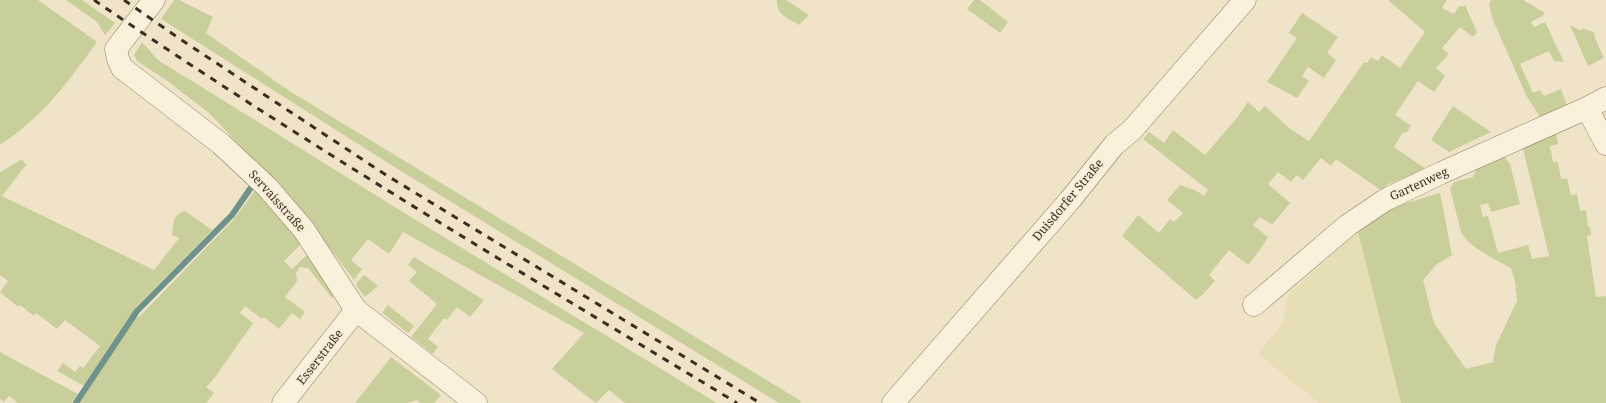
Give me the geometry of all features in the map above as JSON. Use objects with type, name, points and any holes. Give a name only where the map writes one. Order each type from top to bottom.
[{"type":"street","name":"Servaisstraße","points":[[154,0],[116,49],[122,68],[221,144],[268,188],[304,230],[356,310],[476,403]]},
{"type":"street","name":"Duisdorfer Straße","points":[[893,403],[1070,200],[1114,144],[1132,130],[1245,0]]},
{"type":"street","name":"Gartenweg","points":[[1254,305],[1348,225],[1385,200],[1606,98]]},
{"type":"street","points":[[1587,108],[1606,144]]},
{"type":"street","name":"Esserstraße","points":[[283,403],[356,310]]},
{"type":"shaded area","points":[[1358,232],[1401,403],[1319,403],[1258,354],[1283,322],[1288,294]]},
{"type":"green space","points":[[0,0],[38,0],[97,42],[54,98],[30,122],[0,145]]},
{"type":"green space","points":[[66,0],[82,0],[115,23],[105,35],[97,22]]},
{"type":"green space","points":[[174,0],[179,0],[213,17],[206,33],[291,92],[801,401],[800,403],[779,403],[396,168],[161,19]]},
{"type":"green space","points":[[777,0],[786,0],[809,15],[799,25],[780,12],[777,5]]},
{"type":"green space","points":[[974,0],[980,0],[1008,22],[1000,33],[967,9]]},
{"type":"green space","points":[[1388,0],[1447,0],[1442,8],[1454,14],[1459,6],[1462,7],[1465,5],[1477,32],[1473,37],[1460,27],[1442,48],[1449,54],[1436,68],[1445,76],[1434,92],[1418,81],[1395,115],[1411,126],[1406,133],[1403,132],[1394,147],[1426,169],[1387,185],[1382,191],[1336,159],[1331,166],[1321,158],[1303,180],[1297,175],[1291,182],[1278,172],[1268,184],[1290,203],[1272,225],[1260,217],[1253,225],[1268,237],[1262,247],[1248,265],[1229,250],[1209,275],[1215,281],[1196,300],[1122,236],[1138,215],[1159,233],[1170,219],[1174,222],[1183,213],[1167,200],[1180,185],[1197,191],[1204,196],[1208,190],[1143,139],[1149,132],[1164,143],[1173,130],[1205,155],[1236,119],[1248,102],[1259,112],[1265,106],[1289,128],[1309,141],[1364,62],[1367,63],[1371,57],[1378,61],[1382,55],[1400,68],[1425,32]]},
{"type":"green space","points":[[1491,0],[1523,0],[1545,13],[1531,22],[1534,27],[1545,22],[1564,62],[1554,61],[1549,51],[1520,64],[1533,93],[1540,90],[1544,96],[1561,89],[1568,108],[1542,120],[1526,95],[1493,20],[1489,5]]},
{"type":"green space","points":[[1302,13],[1338,37],[1327,53],[1336,60],[1324,78],[1308,67],[1302,76],[1309,81],[1297,98],[1267,82],[1297,38],[1289,33]]},
{"type":"green space","points":[[1570,25],[1581,31],[1582,28],[1595,33],[1594,36],[1604,58],[1588,66]]},
{"type":"green space","points":[[142,42],[158,60],[411,217],[717,403],[625,403],[609,390],[596,403],[552,369],[584,333],[403,232],[389,254],[368,239],[351,260],[362,269],[354,280],[300,209],[209,113],[166,80],[137,61],[134,55]]},
{"type":"green space","points":[[1453,106],[1491,132],[1449,152],[1431,140]]},
{"type":"green space","points":[[1555,130],[1558,144],[1550,146],[1553,162],[1558,162],[1561,179],[1567,178],[1571,195],[1577,194],[1580,211],[1586,210],[1588,227],[1590,227],[1591,235],[1587,236],[1596,297],[1606,296],[1606,403],[1401,403],[1358,232],[1393,207],[1440,193],[1452,255],[1437,264],[1423,280],[1434,323],[1466,369],[1493,362],[1496,345],[1517,301],[1515,281],[1511,268],[1476,248],[1465,238],[1461,232],[1450,188],[1454,182],[1473,177],[1477,167],[1505,157],[1510,164],[1520,204],[1491,212],[1488,203],[1480,205],[1483,217],[1488,216],[1498,253],[1528,245],[1532,259],[1549,256],[1551,263],[1522,145]]},
{"type":"green space","points":[[22,159],[26,165],[2,196],[154,270],[179,238],[172,235],[174,220],[178,215],[185,211],[212,230],[137,306],[84,386],[57,371],[63,363],[75,372],[80,366],[83,368],[100,346],[65,320],[57,329],[36,313],[34,316],[20,305],[18,307],[0,292],[8,281],[0,275],[0,172]]},
{"type":"green space","points":[[256,189],[302,243],[284,261],[292,269],[309,253],[336,293],[332,298],[308,268],[300,267],[296,273],[297,281],[285,297],[305,312],[300,319],[292,313],[279,329],[264,317],[262,319],[245,306],[240,313],[253,323],[213,380],[206,387],[214,393],[206,403],[80,403],[135,318],[140,316],[234,219]]},
{"type":"green space","points":[[414,257],[484,300],[470,317],[457,307],[447,320],[444,318],[428,339],[438,347],[433,354],[411,337],[437,304],[409,281],[417,272],[408,265]]},
{"type":"green space","points":[[364,275],[378,286],[365,297],[356,285]]},
{"type":"green space","points":[[388,305],[414,326],[408,333],[382,313]]},
{"type":"green space","points":[[0,352],[78,394],[72,403],[18,403],[9,396],[4,402],[0,399]]},
{"type":"green space","points":[[391,357],[441,395],[434,403],[420,403],[417,400],[408,403],[355,403]]},
{"type":"waterway","points":[[76,403],[137,311],[232,215],[250,189]]},
{"type":"railway","points":[[94,0],[252,105],[332,156],[737,403]]},
{"type":"railway","points":[[124,0],[180,39],[386,175],[760,403]]}]
